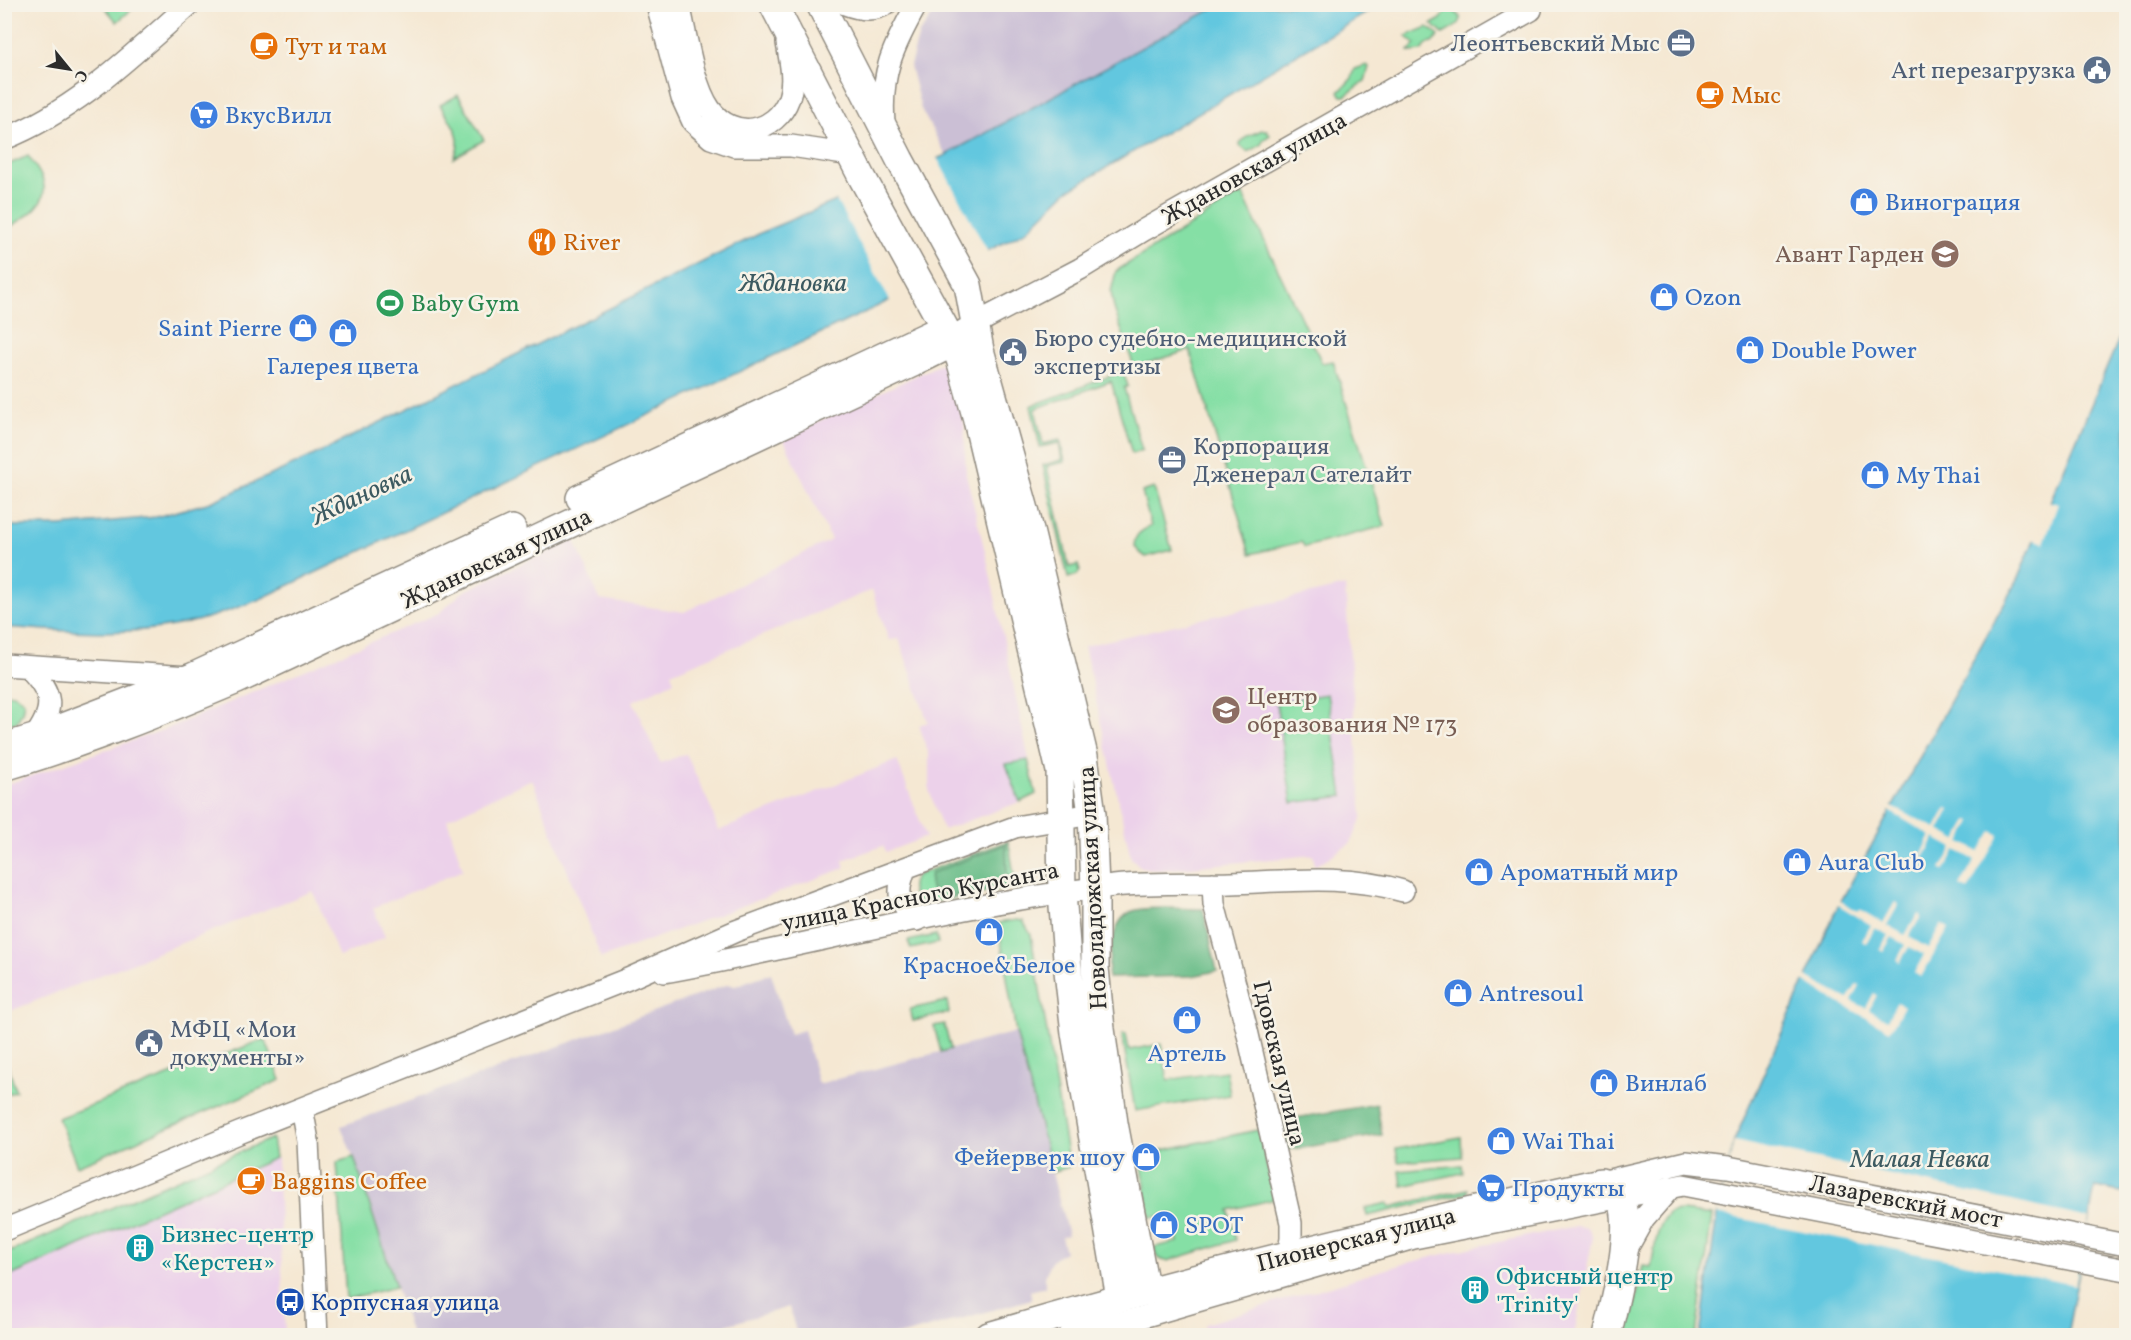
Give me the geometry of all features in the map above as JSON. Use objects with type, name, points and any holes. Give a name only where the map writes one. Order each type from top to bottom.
[{"type":"main road","name":"Новоладожская улица","points":[[820,4],[884,130],[968,285],[980,350],[1022,499],[1065,671],[1084,756],[1092,814],[1095,968],[1135,1303]]},
{"type":"main road","name":"Новоладожская улица","points":[[778,15],[960,359],[976,416],[1060,771],[1062,893],[1075,1033],[1135,1303]]},
{"type":"main road","name":"Ждановская улица","points":[[4,747],[34,738],[192,677],[943,325],[975,324]]},
{"type":"main road","name":"Ждановская улица","points":[[4,767],[48,754],[237,680],[943,325]]},
{"type":"main road","name":"Пионерская улица","points":[[989,1335],[1135,1303],[1288,1255],[1411,1223],[1611,1190]]},
{"type":"main road","points":[[1607,1335],[1623,1256],[1626,1226],[1611,1190]]},
{"type":"street","points":[[4,139],[30,129],[69,107],[105,79],[190,4]]},
{"type":"street","points":[[657,4],[682,98],[693,122],[711,138],[734,146],[790,146],[851,155]]},
{"type":"street","points":[[679,4],[700,92],[711,111],[730,128],[753,130],[776,118],[789,97],[792,68],[778,15]]},
{"type":"street","points":[[844,4],[858,9],[880,8],[886,4]]},
{"type":"street","points":[[884,130],[882,100],[886,72],[894,45],[916,4]]},
{"type":"street","name":"Ждановская улица","points":[[975,324],[1080,269],[1144,230],[1531,10]]},
{"type":"street","points":[[4,665],[192,677]]},
{"type":"street","points":[[28,666],[40,679],[48,693],[45,723],[34,738]]},
{"type":"street","name":"улица Красного Курсанта","points":[[4,1230],[302,1108],[628,979],[736,931],[1015,826],[1092,814]]},
{"type":"street","points":[[905,869],[900,882],[900,896],[904,908],[917,920]]},
{"type":"street","name":"улица Красного Курсанта","points":[[628,979],[742,958],[917,920],[1095,888],[1337,880],[1381,885],[1403,891]]},
{"type":"street","name":"Гдовская улица","points":[[1213,883],[1214,904],[1246,1026],[1291,1223],[1288,1255]]},
{"type":"street","points":[[302,1108],[308,1141],[317,1335]]},
{"type":"street","name":"Лазаревский мост","points":[[1611,1190],[1686,1162],[1728,1167],[2127,1245]]},
{"type":"street","name":"Лазаревский мост","points":[[1611,1190],[1683,1185],[1723,1191],[2127,1270]]},
{"type":"street","points":[[1623,1256],[1644,1218],[1671,1187]]},
{"type":"street","name":"Пионерская улица","points":[[1069,1335],[1135,1303],[1611,1190]]},
{"type":"shaded area","points":[[940,5],[1219,5],[946,155],[921,109],[910,66],[919,34]]},
{"type":"shaded area","points":[[943,363],[949,368],[964,424],[966,474],[988,564],[1036,794],[943,830],[929,790],[929,755],[919,725],[928,722],[899,639],[889,640],[872,590],[671,673],[674,681],[633,701],[660,763],[686,754],[711,808],[718,831],[897,760],[926,837],[886,852],[883,846],[843,860],[845,868],[601,958],[532,779],[447,819],[463,870],[373,908],[385,937],[339,957],[313,891],[5,1013],[5,785],[169,728],[439,613],[463,592],[574,539],[600,600],[684,612],[831,540],[783,438]]},
{"type":"shaded area","name":"Центр образования № 173","points":[[1345,586],[1362,818],[1351,843],[1315,866],[1313,855],[1160,870],[1141,867],[1131,858],[1084,646]]},
{"type":"shaded area","points":[[771,973],[790,1034],[804,1030],[818,1084],[1016,1032],[1068,1235],[1061,1237],[1065,1252],[1055,1257],[1049,1265],[1045,1287],[1030,1291],[1032,1299],[903,1335],[797,1335],[789,1307],[691,1335],[411,1335],[363,1182],[341,1126],[729,984],[734,986]]},
{"type":"shaded area","points":[[277,1158],[285,1335],[5,1335],[5,1279]]},
{"type":"shaded area","points":[[1577,1226],[1588,1228],[1593,1237],[1574,1335],[1202,1335],[1205,1324],[1403,1264]]},
{"type":"green space","points":[[103,5],[137,5],[117,22]]},
{"type":"green space","points":[[1449,7],[1459,15],[1460,22],[1443,34],[1432,24],[1441,19]]},
{"type":"green space","points":[[1428,27],[1439,36],[1432,43],[1427,44],[1422,51],[1409,51],[1415,44],[1406,36]]},
{"type":"green space","points":[[1367,65],[1369,67],[1365,81],[1342,96],[1339,92],[1352,78],[1355,69]]},
{"type":"green space","points":[[458,95],[484,140],[454,158],[458,136],[440,105]]},
{"type":"green space","points":[[1267,130],[1270,135],[1263,140],[1261,145],[1248,152],[1240,146],[1240,143],[1248,136]]},
{"type":"green space","points":[[28,156],[43,181],[42,198],[33,211],[5,230],[5,166]]},
{"type":"green space","points":[[1242,193],[1322,363],[1333,361],[1385,526],[1305,547],[1301,542],[1250,554],[1190,350],[1134,367],[1114,308],[1111,292],[1116,271]]},
{"type":"green space","points":[[1123,371],[1128,386],[1124,388],[1142,450],[1132,454],[1111,381],[1035,409],[1043,444],[1060,440],[1065,462],[1047,466],[1069,567],[1078,565],[1080,571],[1077,575],[1068,578],[1043,465],[1062,460],[1059,443],[1040,447],[1031,406]]},
{"type":"green space","points":[[1154,488],[1172,550],[1146,557],[1136,548],[1135,540],[1141,532],[1151,526],[1142,492]]},
{"type":"green space","points":[[5,693],[15,694],[24,702],[17,722],[5,726]]},
{"type":"green space","points":[[1327,694],[1343,796],[1292,803],[1276,702]]},
{"type":"green space","points":[[1028,760],[1036,794],[1020,802],[1006,764]]},
{"type":"green space","points":[[1008,841],[1016,886],[923,904],[916,900],[912,893],[912,885],[917,875]]},
{"type":"green space","points":[[1006,844],[1007,871],[1011,883],[940,898],[932,890],[931,873]]},
{"type":"green space","points":[[1153,908],[1203,909],[1217,971],[1192,976],[1108,978],[1113,938],[1128,913]]},
{"type":"green space","points":[[1023,921],[1031,935],[1069,1167],[1052,1172],[1016,1032],[998,923]]},
{"type":"green space","points":[[936,935],[938,943],[911,949],[908,941]]},
{"type":"green space","points":[[947,1001],[949,1013],[913,1021],[910,1009]]},
{"type":"green space","points":[[944,1024],[951,1049],[941,1052],[934,1026]]},
{"type":"green space","points":[[1122,1034],[1126,1034],[1129,1050],[1161,1044],[1168,1080],[1226,1071],[1230,1095],[1135,1111]]},
{"type":"green space","points":[[265,1039],[281,1080],[77,1166],[58,1118]]},
{"type":"green space","points":[[4,1054],[16,1091],[5,1095],[4,1095]]},
{"type":"green space","points":[[1377,1104],[1382,1135],[1287,1150],[1283,1120]]},
{"type":"green space","points":[[1258,1130],[1275,1199],[1229,1210],[1236,1240],[1167,1261],[1159,1258],[1154,1247],[1178,1242],[1173,1214],[1150,1218],[1142,1166],[1157,1163],[1159,1151]]},
{"type":"green space","points":[[1461,1137],[1462,1157],[1398,1162],[1396,1149]]},
{"type":"green space","points":[[272,1138],[275,1158],[6,1278],[5,1254]]},
{"type":"green space","points":[[354,1157],[396,1287],[346,1299],[337,1162]]},
{"type":"green space","points":[[1462,1165],[1463,1173],[1402,1186],[1400,1171]]},
{"type":"green space","points":[[1468,1189],[1468,1193],[1367,1216],[1365,1208],[1388,1203],[1390,1207]]},
{"type":"green space","points":[[1672,1212],[1712,1215],[1696,1335],[1628,1335],[1643,1266],[1651,1267],[1657,1236],[1663,1221]]},
{"type":"water","name":"Ждановка","points":[[1219,5],[1380,5],[1067,191],[1025,232],[878,306],[258,600],[185,624],[134,631],[82,632],[5,627],[4,526],[60,526],[156,517],[211,502],[306,459],[767,230],[946,155]]},
{"type":"water","name":"Малая Невка","points":[[2126,322],[2126,1183],[2121,1192],[2095,1187],[2067,1335],[1700,1336],[1717,1214],[1734,1141],[1835,912],[2018,578]]},
{"type":"pier","points":[[936,156],[989,254],[891,303],[835,198]]},
{"type":"pier","points":[[2048,501],[2058,504],[2044,543],[2032,539]]},
{"type":"pier","points":[[1890,806],[1936,828],[1947,808],[1950,809],[1939,830],[1957,840],[1969,820],[1972,821],[1961,842],[1979,852],[1992,831],[1999,835],[1968,890],[1960,886],[1975,860],[1956,850],[1944,871],[1941,869],[1953,848],[1935,838],[1922,860],[1920,858],[1931,836],[1888,810]]},
{"type":"pier","points":[[1839,900],[1883,923],[1895,902],[1899,904],[1887,925],[1905,935],[1918,914],[1921,916],[1909,937],[1928,948],[1941,924],[1949,928],[1921,977],[1914,973],[1924,955],[1909,947],[1900,962],[1897,960],[1905,945],[1892,937],[1883,952],[1880,950],[1888,935],[1875,928],[1866,943],[1862,941],[1871,925],[1837,904]]},
{"type":"pier","points":[[1804,976],[1848,999],[1857,984],[1860,985],[1852,1001],[1866,1008],[1874,993],[1877,995],[1869,1010],[1887,1020],[1897,1002],[1904,1006],[1890,1031],[1827,996],[1802,980]]},
{"type":"pier","points":[[1734,1141],[2089,1218],[2075,1285],[1717,1214]]},
{"type":"place","name":"Леонтьевский Мыс","points":[[1681,43]]},
{"type":"place","name":"Тут и там","points":[[264,46]]},
{"type":"place","name":"Art перезагрузка","points":[[2097,70]]},
{"type":"place","name":"Мыс","points":[[1710,95]]},
{"type":"place","name":"ВкусВилл","points":[[204,115]]},
{"type":"place","name":"Винограция","points":[[1864,202]]},
{"type":"place","name":"River","points":[[542,242]]},
{"type":"place","name":"Авант Гарден","points":[[1945,254]]},
{"type":"place","name":"Ozon","points":[[1664,297]]},
{"type":"place","name":"Baby Gym","points":[[390,303]]},
{"type":"place","name":"Saint Pierre","points":[[303,328]]},
{"type":"place","name":"Галерея цвета","points":[[343,333]]},
{"type":"place","name":"Double Power","points":[[1750,350]]},
{"type":"place","name":"Бюро судебно-медицинской экспертизы","points":[[1013,352]]},
{"type":"place","name":"Корпорация Дженерал Сателайт","points":[[1172,460]]},
{"type":"place","name":"My Thai","points":[[1875,475]]},
{"type":"place","name":"Центр образования № 173","points":[[1226,710]]},
{"type":"place","name":"Aura Club","points":[[1797,862]]},
{"type":"place","name":"Ароматный мир","points":[[1479,872]]},
{"type":"place","name":"Красное&Белое","points":[[989,932]]},
{"type":"place","name":"Antresoul","points":[[1458,993]]},
{"type":"place","name":"Артель","points":[[1187,1020]]},
{"type":"place","name":"МФЦ «Мои документы»","points":[[149,1043]]},
{"type":"place","name":"Винлаб","points":[[1604,1083]]},
{"type":"place","name":"Wai Thai","points":[[1501,1141]]},
{"type":"place","name":"Фейерверк шоу","points":[[1146,1157]]},
{"type":"place","name":"Baggins Coffee","points":[[251,1181]]},
{"type":"place","name":"Продукты","points":[[1491,1188]]},
{"type":"place","name":"SPOT","points":[[1164,1225]]},
{"type":"place","name":"Бизнес-центр «Керстен»","points":[[140,1248]]},
{"type":"place","name":"Офисный центр 'Trinity'","points":[[1475,1290]]},
{"type":"place","name":"Корпусная улица","points":[[290,1302]]}]
